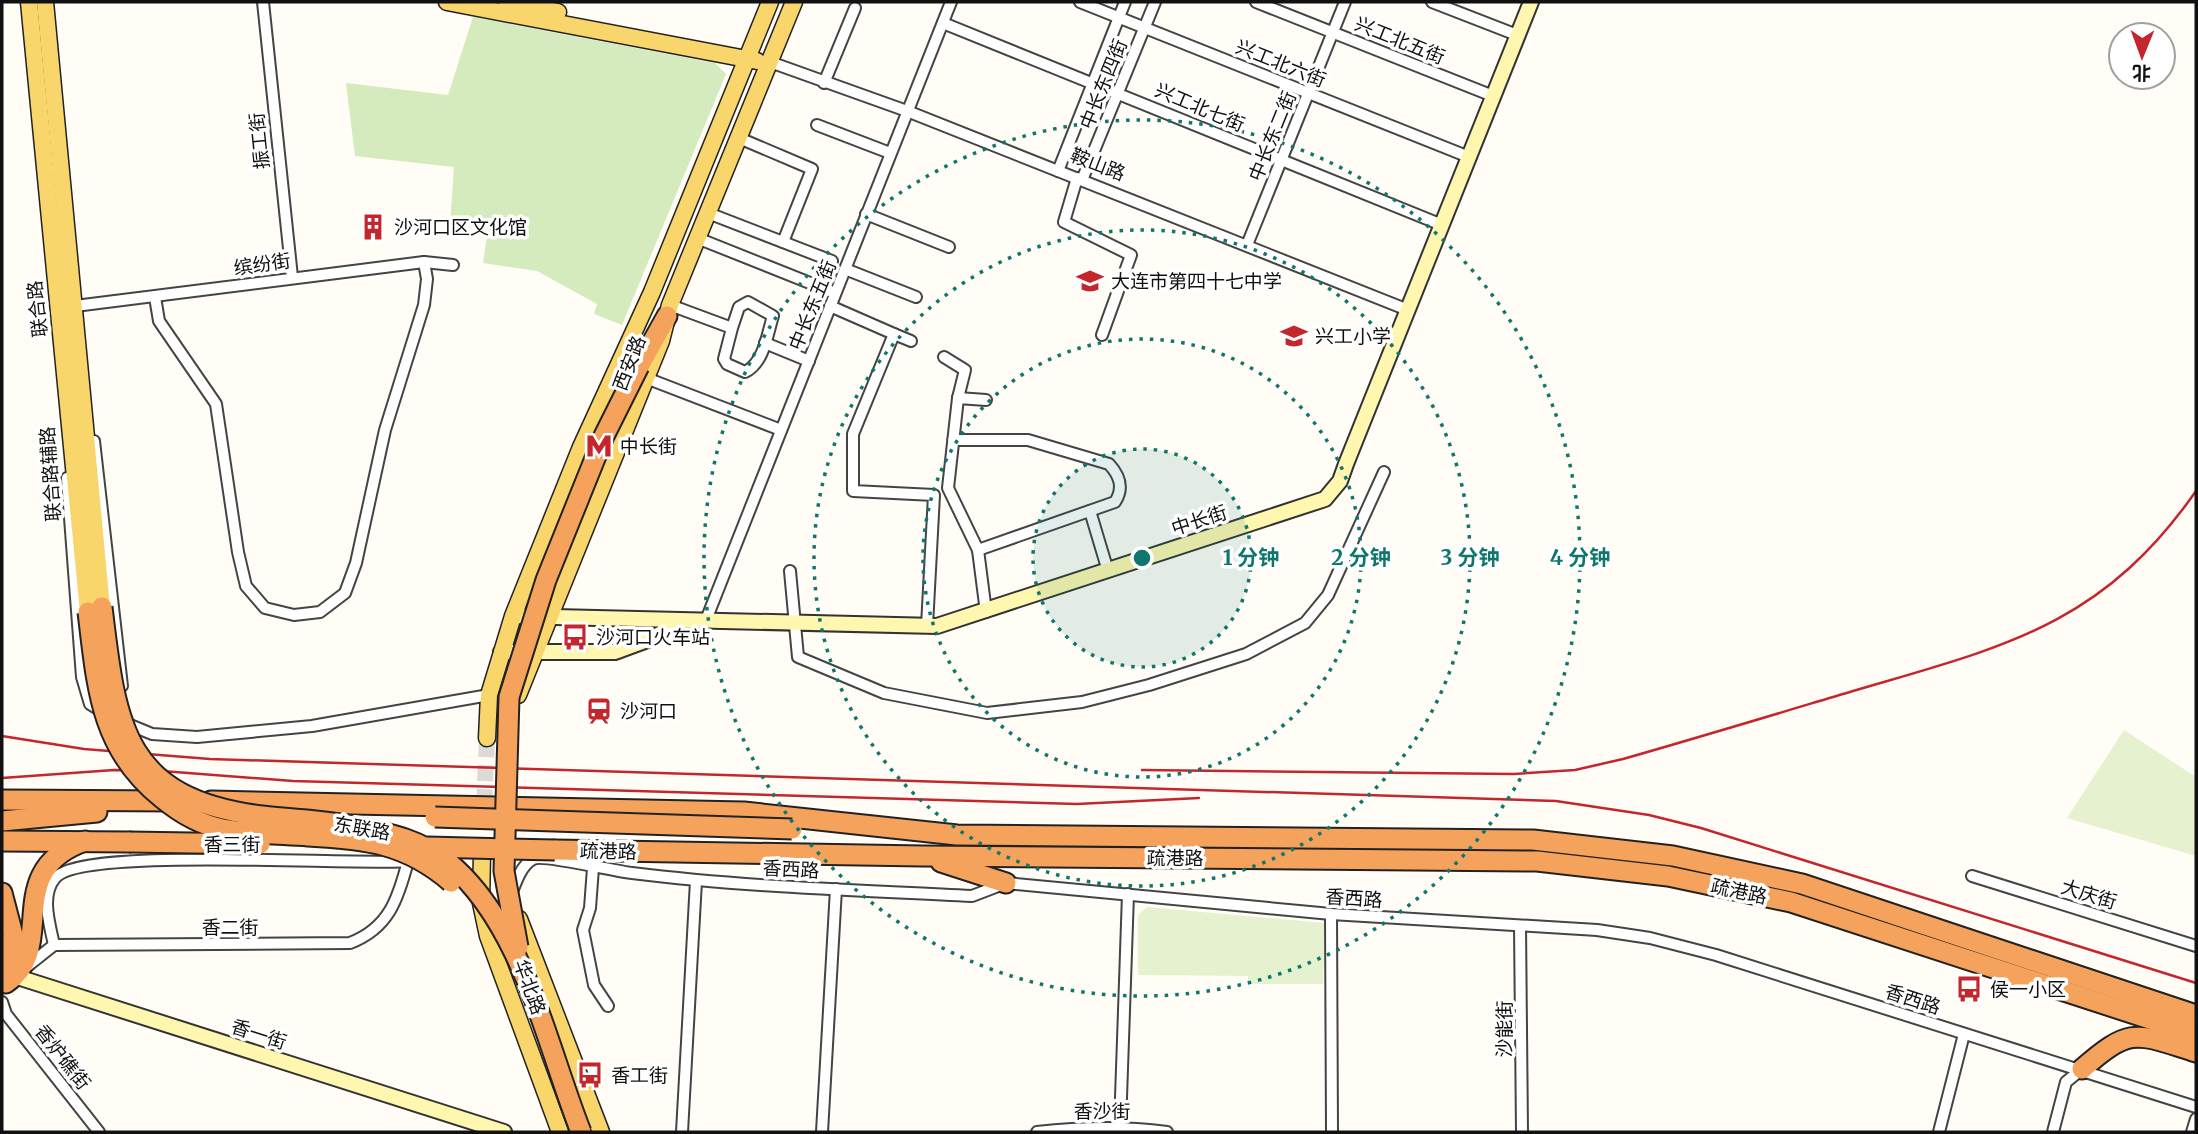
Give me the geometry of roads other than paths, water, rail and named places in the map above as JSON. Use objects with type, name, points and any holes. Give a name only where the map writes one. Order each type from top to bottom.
[{"type":"highway","points":[[526,983],[504,871],[509,697],[546,580],[604,436],[642,372],[668,311]]},
{"type":"highway","name":"东联路","points":[[95,609],[121,723],[139,757],[167,784],[188,798],[218,809],[338,823],[404,836],[426,846],[471,883],[503,933],[526,983],[582,1132]]},
{"type":"highway","name":"东联路","points":[[95,609],[96,677],[108,727],[123,759],[135,774],[180,812],[222,829],[358,838],[397,847],[438,870],[468,896],[504,962],[568,1132]]},
{"type":"highway","points":[[2,802],[209,801],[744,812],[957,835]]},
{"type":"highway","points":[[2,821],[209,801]]},
{"type":"highway","points":[[246,814],[957,835],[1533,840],[1673,856],[1802,884],[2196,1015]]},
{"type":"highway","points":[[2,841],[85,841]]},
{"type":"highway","points":[[2,851],[85,841]]},
{"type":"highway","points":[[5,984],[26,957],[33,896],[43,868],[66,847],[85,841]]},
{"type":"highway","name":"疏港路","points":[[85,841],[923,856],[1537,861],[1668,876],[1791,902],[2196,1034]]},
{"type":"highway","points":[[923,856],[1006,883]]},
{"type":"highway","points":[[2,893],[13,935],[5,984]]},
{"type":"highway","points":[[2082,1069],[2119,1039],[2137,1036],[2196,1052]]},
{"type":"main road","name":"联合路","points":[[29,2],[55,283],[95,609]]},
{"type":"main road","name":"联合路","points":[[45,2],[75,311],[95,609]]},
{"type":"main road","name":"鞍山路","points":[[447,2],[749,55]]},
{"type":"main road","name":"鞍山路","points":[[508,2],[749,55],[770,62]]},
{"type":"main road","name":"西安路","points":[[487,738],[489,695],[513,617],[581,447],[652,292],[770,2]]},
{"type":"main road","points":[[668,311],[794,2]]},
{"type":"main road","name":"西安路","points":[[512,741],[517,702],[642,372]]},
{"type":"main road","name":"华北路","points":[[482,853],[481,903],[488,936],[560,1132]]},
{"type":"main road","points":[[510,857],[511,895],[601,1132]]},
{"type":"street","name":"振工街","points":[[263,2],[292,277]]},
{"type":"street","name":"中长东五街","points":[[706,620],[951,2]]},
{"type":"street","name":"兴工北六街","points":[[1080,2],[1469,157]]},
{"type":"street","name":"中长东四街","points":[[1058,171],[1125,2]]},
{"type":"street","name":"中长东四街","points":[[1102,335],[1132,255],[1064,222],[1156,2]]},
{"type":"street","name":"兴工北五街","points":[[1256,2],[1493,96]]},
{"type":"street","name":"中长东二街","points":[[1247,245],[1345,2]]},
{"type":"street","points":[[1432,2],[1517,35]]},
{"type":"street","name":"中长街","points":[[513,617],[937,626],[1325,499],[1339,481],[1531,2]]},
{"type":"street","points":[[824,83],[855,8]]},
{"type":"street","name":"兴工北七街","points":[[943,23],[1442,225]]},
{"type":"street","name":"鞍山路","points":[[770,62],[907,111],[1408,310]]},
{"type":"street","points":[[817,125],[890,153]]},
{"type":"street","points":[[739,138],[812,169],[783,242]]},
{"type":"street","points":[[708,213],[832,261]]},
{"type":"street","points":[[866,214],[948,247]]},
{"type":"street","points":[[697,238],[835,293]]},
{"type":"street","name":"缤纷街","points":[[75,311],[292,277],[424,262],[453,265]]},
{"type":"street","points":[[155,297],[159,321],[216,404],[238,552],[246,586],[265,608],[294,615],[320,612],[345,593],[356,563],[385,430],[424,305],[427,279],[424,262]]},
{"type":"street","points":[[845,269],[916,297]]},
{"type":"street","name":"联合路辅路","points":[[55,283],[81,663],[90,704],[108,716],[152,734]]},
{"type":"street","points":[[748,302],[767,310],[773,316],[765,343],[753,368],[745,372],[727,365],[724,359],[732,328],[739,307],[748,302]]},
{"type":"street","points":[[830,306],[911,341]]},
{"type":"street","points":[[75,311],[127,708],[152,734],[197,737],[272,730],[489,695]]},
{"type":"street","points":[[668,311],[732,328]]},
{"type":"street","points":[[894,334],[853,434],[853,491],[934,495],[927,626]]},
{"type":"street","points":[[765,343],[809,361]]},
{"type":"street","points":[[944,357],[965,370],[958,398],[948,488],[978,550],[986,612]]},
{"type":"street","points":[[642,372],[781,430]]},
{"type":"street","points":[[958,398],[965,396],[986,400]]},
{"type":"street","points":[[953,440],[1027,440],[1109,464],[1120,481],[1120,494],[1115,502],[978,550]]},
{"type":"street","points":[[790,571],[799,657],[884,693],[987,713],[1082,702],[1246,654],[1305,623],[1328,595],[1384,472]]},
{"type":"street","points":[[1090,511],[1108,571]]},
{"type":"street","points":[[501,652],[615,652],[653,638],[683,620]]},
{"type":"street","points":[[529,669],[555,652]]},
{"type":"street","points":[[81,663],[89,669],[103,668],[114,664],[119,656]]},
{"type":"street","name":"香三街","points":[[54,945],[47,902],[55,878],[64,871],[116,861],[408,861],[482,853]]},
{"type":"street","name":"香西路","points":[[511,895],[520,875],[533,859],[548,857],[593,868],[696,881],[971,897],[1006,883],[1331,914],[1597,930],[1650,938],[1716,955],[2196,1107]]},
{"type":"street","name":"香二街","points":[[54,945],[350,943],[374,929],[397,902],[408,861]]},
{"type":"street","points":[[593,868],[590,908],[583,930],[594,985],[608,1006]]},
{"type":"street","name":"大庆街","points":[[1972,876],[2196,946]]},
{"type":"street","points":[[682,1132],[696,881]]},
{"type":"street","points":[[822,1132],[836,889]]},
{"type":"street","points":[[1120,1127],[1128,894]]},
{"type":"street","points":[[1331,914],[1332,1132]]},
{"type":"street","name":"沙能街","points":[[1521,926],[1522,1132]]},
{"type":"street","points":[[5,984],[54,945]]},
{"type":"street","name":"香炉礁街","points":[[5,984],[6,1014],[99,1132]]},
{"type":"street","name":"香一街","points":[[5,984],[479,1132]]},
{"type":"street","name":"香一街","points":[[5,984],[504,1132]]},
{"type":"street","points":[[1939,1132],[1964,1034]]},
{"type":"street","points":[[2053,1132],[2066,1082],[2082,1069]]},
{"type":"street","points":[[2192,1132],[2196,1119]]},
{"type":"street","name":"香沙街","points":[[1037,1132],[1120,1127],[1167,1132]]},
{"type":"tunnel","points":[[482,853],[487,738]]},
{"type":"railway","points":[[1142,770],[1514,774],[1575,770],[1623,759],[1956,660],[2045,626],[2085,602],[2123,573],[2160,537],[2196,491]]},
{"type":"railway","points":[[2,736],[84,749],[210,759],[1556,801],[1649,815],[1701,828],[2196,983]]},
{"type":"railway","points":[[2,778],[114,770],[293,781],[1077,804],[1199,798]]},
{"type":"place","name":"沙河口区文化馆","points":[[373,227]]},
{"type":"place","name":"大连市第四十七中学","points":[[1090,281]]},
{"type":"place","name":"兴工小学","points":[[1294,336]]},
{"type":"place","name":"中长街","points":[[599,446]]},
{"type":"place","name":"沙河口火车站","points":[[575,637]]},
{"type":"place","name":"沙河口","points":[[599,711]]},
{"type":"place","name":"侯一小区","points":[[1969,989]]},
{"type":"place","name":"香工街","points":[[590,1075]]}]
